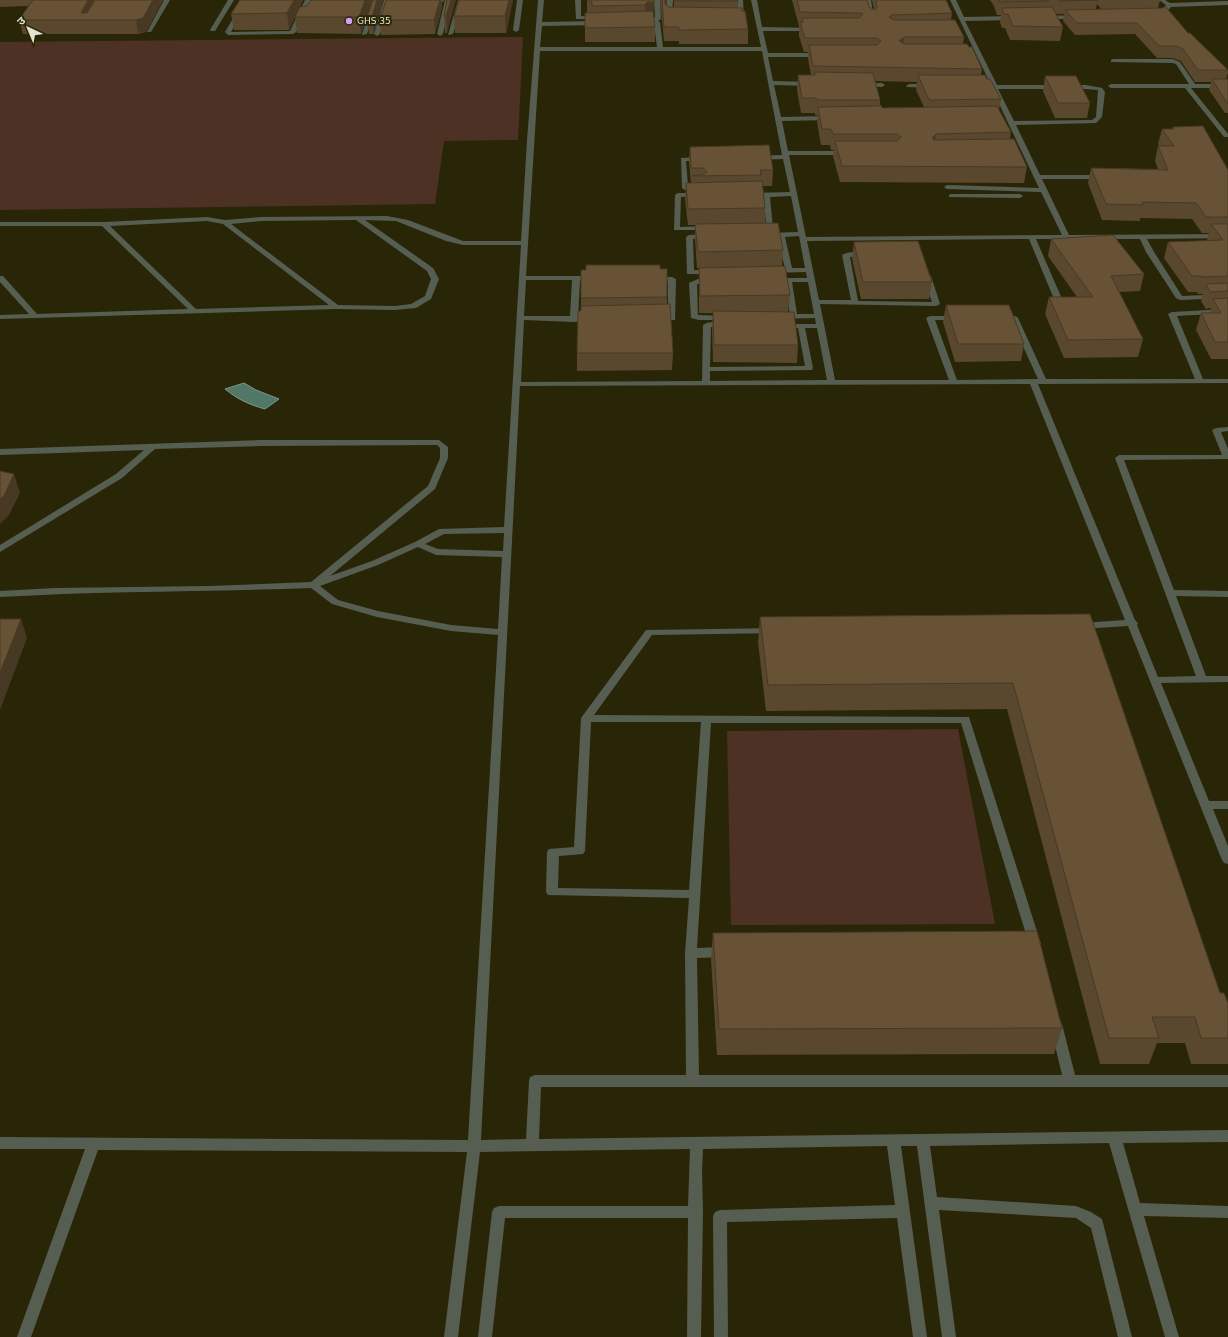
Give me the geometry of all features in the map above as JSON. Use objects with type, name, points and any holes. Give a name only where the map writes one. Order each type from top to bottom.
[{"type":"street","points":[[149,31],[168,0]]},
{"type":"street","points":[[213,30],[231,0]]},
{"type":"street","points":[[247,0],[228,32],[230,34],[291,34],[308,0]]},
{"type":"street","points":[[364,34],[375,0]]},
{"type":"street","points":[[450,34],[461,0]]},
{"type":"street","points":[[516,30],[520,0]]},
{"type":"street","points":[[451,1337],[474,1146],[530,140],[541,0]]},
{"type":"street","points":[[539,24],[600,21],[578,18],[578,0]]},
{"type":"street","points":[[658,0],[658,19],[635,20],[657,22],[660,49]]},
{"type":"street","points":[[670,0],[669,18],[676,18]]},
{"type":"street","points":[[740,0],[742,19]]},
{"type":"street","points":[[754,0],[755,22],[771,83],[832,383]]},
{"type":"street","points":[[868,0],[872,21]]},
{"type":"street","points":[[953,0],[962,19],[965,30],[977,55],[997,89],[1008,120],[1038,177],[1066,237]]},
{"type":"street","points":[[1162,0],[1169,5],[1228,3]]},
{"type":"street","points":[[377,34],[386,2],[393,5]]},
{"type":"street","points":[[439,5],[447,2]]},
{"type":"street","points":[[440,34],[447,2]]},
{"type":"street","points":[[1153,16],[1160,16],[1169,5]]},
{"type":"street","points":[[1040,18],[1079,17]]},
{"type":"street","points":[[962,19],[1024,18]]},
{"type":"street","points":[[755,22],[742,19],[735,21],[819,29]]},
{"type":"street","points":[[300,33],[306,20]]},
{"type":"street","points":[[537,49],[660,49],[828,55]]},
{"type":"street","points":[[1113,61],[1174,61],[1178,63],[1190,86],[1226,136]]},
{"type":"street","points":[[771,83],[816,84]]},
{"type":"street","points":[[853,85],[882,85]]},
{"type":"street","points":[[909,86],[938,86]]},
{"type":"street","points":[[1110,86],[1228,86]]},
{"type":"street","points":[[977,89],[1086,87],[1100,89],[1102,92],[1099,117],[1094,122],[1008,120]]},
{"type":"street","points":[[909,93],[932,93]]},
{"type":"street","points":[[778,119],[834,118]]},
{"type":"street","points":[[1018,152],[1025,152]]},
{"type":"street","points":[[754,158],[785,155],[857,153]]},
{"type":"street","points":[[707,158],[684,159],[685,188],[708,192],[678,195],[676,229],[715,228]]},
{"type":"street","points":[[1038,177],[1107,177]]},
{"type":"street","points":[[947,187],[1045,193]]},
{"type":"street","points":[[793,191],[767,195],[745,192],[793,191]]},
{"type":"street","points":[[951,196],[1045,193]]},
{"type":"street","points":[[754,228],[770,228],[767,195]]},
{"type":"street","points":[[0,317],[336,307],[395,308],[413,306],[428,298],[435,279],[430,270],[357,218]]},
{"type":"street","points":[[0,224],[104,224],[206,219],[225,222],[262,219],[397,219],[458,243],[525,243]]},
{"type":"street","points":[[225,222],[336,307]]},
{"type":"street","points":[[104,224],[194,311]]},
{"type":"street","points":[[758,235],[916,241],[1030,237],[1228,236]]},
{"type":"street","points":[[782,235],[788,271]]},
{"type":"street","points":[[712,236],[689,237],[690,272],[720,272]]},
{"type":"street","points":[[1142,236],[1150,252],[1180,298],[1228,296]]},
{"type":"street","points":[[1030,237],[1058,299]]},
{"type":"street","points":[[855,302],[846,255],[876,254]]},
{"type":"street","points":[[815,302],[936,304],[925,268]]},
{"type":"street","points":[[766,271],[809,270]]},
{"type":"street","points":[[0,278],[35,316]]},
{"type":"street","points":[[523,278],[600,278]]},
{"type":"street","points":[[574,320],[576,278]]},
{"type":"street","points":[[648,279],[672,279],[672,318],[650,318]]},
{"type":"street","points":[[766,280],[811,280]]},
{"type":"street","points":[[788,280],[794,316]]},
{"type":"street","points":[[706,383],[707,325],[731,322],[694,316],[693,283],[698,281],[721,281]]},
{"type":"street","points":[[1200,381],[1172,314],[1228,311]]},
{"type":"street","points":[[771,317],[818,316]]},
{"type":"street","points":[[520,318],[574,320],[596,319]]},
{"type":"street","points":[[954,382],[930,318],[968,318]]},
{"type":"street","points":[[991,318],[1014,318],[1155,680],[1228,860]]},
{"type":"street","points":[[777,326],[820,326]]},
{"type":"street","points":[[706,369],[809,368],[801,326]]},
{"type":"street","points":[[516,384],[1228,381]]},
{"type":"street","points":[[1202,680],[1119,458],[1227,457],[1216,430],[1228,430]]},
{"type":"street","points":[[0,452],[261,443],[415,442],[439,443],[444,447],[444,458],[432,487],[314,585]]},
{"type":"street","points":[[0,549],[119,476],[152,447]]},
{"type":"street","points":[[0,594],[47,591],[210,589],[314,585],[375,563],[418,544],[442,531],[508,530]]},
{"type":"street","points":[[418,544],[436,552],[507,554]]},
{"type":"street","points":[[314,585],[335,602],[377,614],[451,628],[502,632]]},
{"type":"street","points":[[1170,593],[1228,594]]},
{"type":"street","points":[[1072,626],[1089,630],[1133,623]]},
{"type":"street","points":[[694,894],[552,892],[553,852],[579,852],[586,718],[649,632],[784,630]]},
{"type":"street","points":[[1155,680],[1228,679]]},
{"type":"street","points":[[586,718],[965,720],[1037,951],[1021,947]]},
{"type":"street","points":[[693,1080],[690,952],[706,719]]},
{"type":"street","points":[[1206,805],[1228,805]]},
{"type":"street","points":[[690,952],[738,952]]},
{"type":"street","points":[[1053,1014],[1070,1082]]},
{"type":"street","points":[[532,1145],[535,1081],[693,1080],[1228,1082]]},
{"type":"street","points":[[0,1143],[474,1146],[1228,1136]]},
{"type":"street","points":[[1114,1138],[1172,1337]]},
{"type":"street","points":[[893,1140],[920,1337]]},
{"type":"street","points":[[923,1140],[949,1337]]},
{"type":"street","points":[[24,1337],[94,1143]]},
{"type":"street","points":[[694,1337],[696,1212],[695,1170],[697,1143]]},
{"type":"street","points":[[932,1204],[1076,1212],[1086,1216],[1097,1224],[1125,1337]]},
{"type":"street","points":[[1135,1209],[1228,1212]]},
{"type":"street","points":[[721,1337],[720,1216],[902,1211]]},
{"type":"street","points":[[485,1337],[499,1212],[696,1212]]},
{"type":"shaded area","points":[[523,37],[518,140],[444,141],[435,204],[0,210],[0,42]]},
{"type":"shaded area","points":[[244,383],[256,390],[279,399],[265,409],[254,406],[234,396],[225,389]]},
{"type":"shaded area","points":[[958,729],[995,924],[731,925],[727,731]]},
{"type":"building","points":[[33,0],[88,0],[81,13],[87,13],[95,0],[153,0],[143,18],[136,20],[19,20]]},
{"type":"building","points":[[240,0],[294,0],[287,13],[231,14]]},
{"type":"building","points":[[311,0],[365,0],[359,17],[295,17],[300,7],[307,6]]},
{"type":"building","points":[[373,0],[377,0],[372,17],[367,17]]},
{"type":"building","points":[[386,0],[440,0],[434,20],[380,20]]},
{"type":"building","points":[[447,0],[451,0],[446,16],[444,16]]},
{"type":"building","points":[[459,0],[509,0],[505,16],[454,16]]},
{"type":"building","points":[[587,0],[654,0],[654,2],[647,2],[645,5],[592,6],[592,2]]},
{"type":"building","points":[[662,0],[665,0],[665,4],[669,7],[742,8],[742,11],[745,11],[748,29],[679,30],[679,27],[664,27]]},
{"type":"building","points":[[738,0],[738,1],[674,1]]},
{"type":"building","points":[[797,0],[867,0],[869,7],[875,10],[877,8],[876,0],[946,0],[952,13],[892,15],[889,17],[894,20],[955,20],[964,37],[904,37],[899,41],[904,44],[967,44],[969,47],[972,47],[982,69],[813,66],[809,45],[877,45],[881,41],[877,38],[805,38],[800,22],[803,22],[802,18],[859,18],[863,14],[800,12]]},
{"type":"building","points":[[999,0],[1048,0],[1049,1],[999,2]]},
{"type":"building","points":[[1058,0],[1098,0],[1059,1]]},
{"type":"building","points":[[1165,6],[1188,33],[1190,33],[1228,70],[1198,70],[1183,49],[1176,46],[1159,46],[1137,23],[1077,23],[1065,10],[1163,8]]},
{"type":"building","points":[[1052,7],[1063,27],[1013,26],[1008,14],[1004,14],[1002,8]]},
{"type":"building","points":[[653,11],[655,27],[585,28],[585,13]]},
{"type":"building","points":[[815,72],[873,73],[880,100],[817,100],[816,98],[802,98],[798,75],[815,75]]},
{"type":"building","points":[[918,75],[985,75],[987,79],[990,79],[1001,99],[929,100]]},
{"type":"building","points":[[1045,76],[1076,76],[1090,103],[1058,103]]},
{"type":"building","points":[[1212,79],[1228,79],[1228,103],[1227,103]]},
{"type":"building","points":[[881,105],[882,108],[997,106],[1011,132],[936,134],[932,138],[934,140],[1014,139],[1027,167],[842,166],[835,141],[897,141],[901,137],[897,134],[833,134],[831,129],[822,129],[818,107]]},
{"type":"building","points":[[1203,126],[1228,170],[1228,217],[1206,217],[1196,203],[1142,202],[1143,205],[1106,204],[1091,168],[1168,170],[1158,146],[1174,146],[1162,129]]},
{"type":"building","points":[[769,145],[773,170],[760,170],[761,175],[692,176],[707,172],[703,168],[691,168],[690,147]]},
{"type":"building","points":[[762,181],[765,208],[688,209],[686,183]]},
{"type":"building","points":[[778,223],[783,250],[698,252],[695,224]]},
{"type":"building","points":[[1211,224],[1228,224],[1228,276],[1192,276],[1168,242],[1223,240]]},
{"type":"building","points":[[1113,235],[1144,274],[1111,276],[1143,339],[1068,340],[1049,297],[1093,297],[1051,239]]},
{"type":"building","points":[[918,241],[932,282],[863,282],[854,242]]},
{"type":"building","points":[[586,265],[660,265],[660,269],[667,269],[667,297],[581,298],[581,270],[586,270]]},
{"type":"building","points":[[785,266],[790,295],[700,296],[699,268]]},
{"type":"building","points":[[1228,283],[1228,291],[1210,292],[1206,284]]},
{"type":"building","points":[[1228,298],[1228,342],[1215,342],[1201,313],[1221,313],[1213,299]]},
{"type":"building","points":[[670,304],[673,353],[577,353],[578,311],[581,311],[581,306]]},
{"type":"building","points":[[946,305],[1009,305],[1024,344],[958,344]]},
{"type":"building","points":[[713,311],[794,312],[798,345],[714,345]]},
{"type":"building","points":[[0,471],[14,474],[4,496],[0,499]]},
{"type":"building","points":[[1090,614],[1220,993],[1224,993],[1228,1003],[1228,1038],[1201,1038],[1195,1017],[1152,1017],[1159,1038],[1109,1038],[1013,683],[768,685],[760,617]]},
{"type":"building","points":[[0,619],[21,619],[0,673]]},
{"type":"building","points":[[1037,931],[1062,1028],[719,1029],[713,933]]},
{"type":"place","name":"GHS 35","points":[[349,21]]}]
